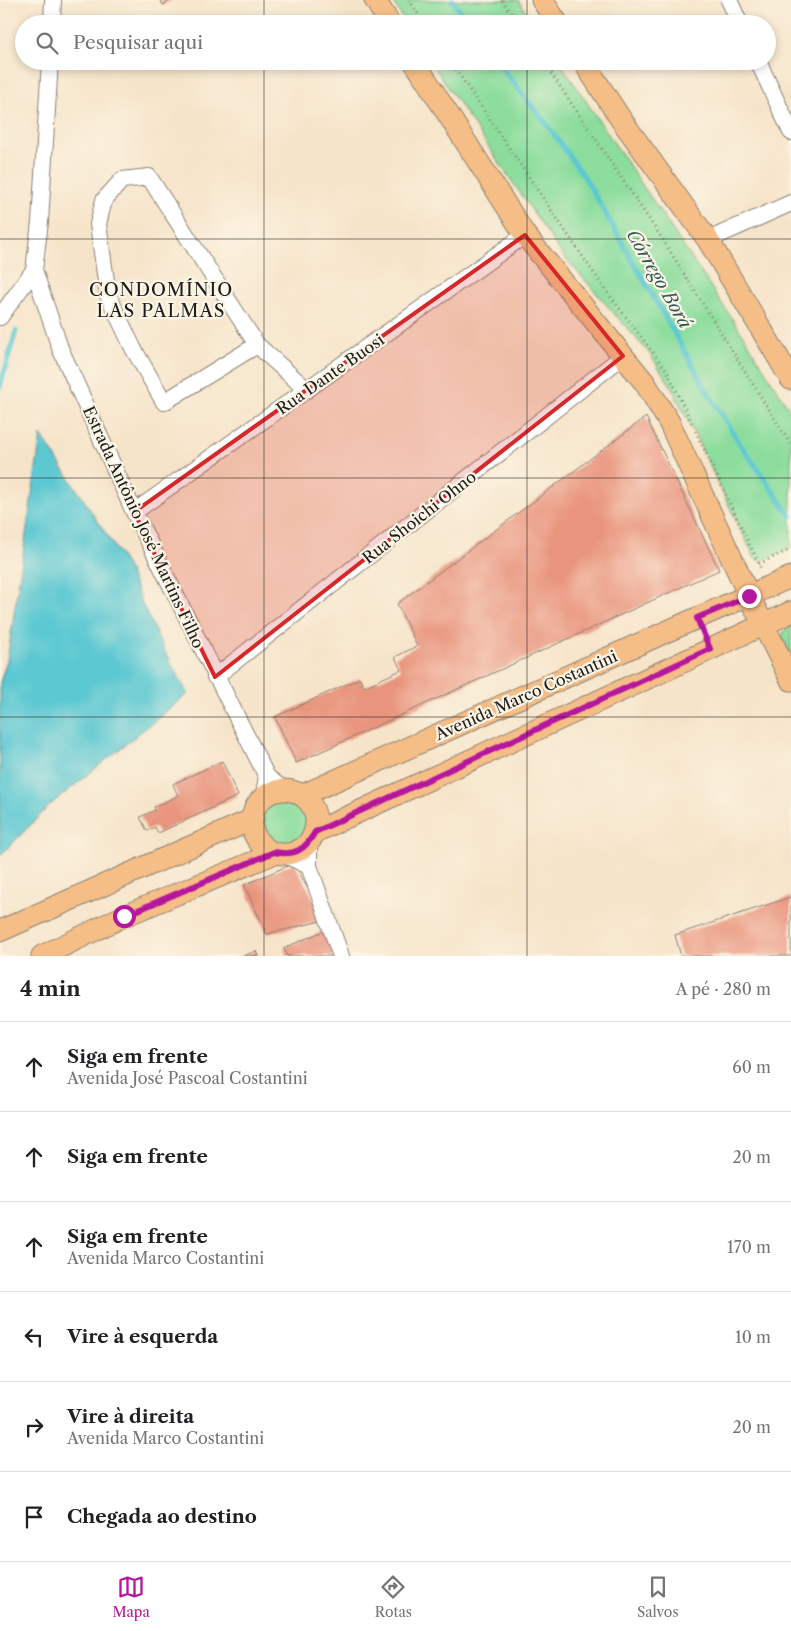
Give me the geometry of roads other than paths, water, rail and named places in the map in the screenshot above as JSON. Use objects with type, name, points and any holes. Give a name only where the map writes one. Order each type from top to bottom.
[{"type":"main road","points":[[375,0],[384,15]]},
{"type":"main road","points":[[542,0],[552,15]]},
{"type":"main road","points":[[420,70],[525,235],[645,383],[669,422],[749,596],[791,680]]},
{"type":"main road","points":[[589,70],[620,118],[708,240],[791,379]]},
{"type":"main road","name":"Avenida Marco Costantini","points":[[293,793],[791,577]]},
{"type":"main road","points":[[312,837],[791,612]]},
{"type":"main road","points":[[697,618],[710,649]]},
{"type":"main road","points":[[276,791],[293,793],[310,802],[315,812],[316,822],[312,837],[302,849],[293,853],[279,853],[265,848],[258,840],[254,830],[252,819],[256,808],[263,799],[276,791]]},
{"type":"main road","points":[[0,931],[252,819]]},
{"type":"main road","points":[[42,956],[124,916],[279,853]]},
{"type":"street","points":[[52,15],[53,0]]},
{"type":"street","points":[[729,0],[736,15]]},
{"type":"street","points":[[0,317],[34,270],[40,222],[49,70]]},
{"type":"street","points":[[762,70],[791,132]]},
{"type":"street","points":[[257,345],[164,402],[133,348],[108,295],[98,224],[104,200],[122,180],[149,176],[257,345],[307,390]]},
{"type":"street","points":[[708,240],[791,203]]},
{"type":"street","name":"Rua Dante Buosi","points":[[134,512],[525,235]]},
{"type":"street","name":"Estrada Antônio José Martins Filho","points":[[34,270],[60,348],[134,512],[267,777],[293,793]]},
{"type":"street","name":"Rua Shoichi Ohno","points":[[216,677],[623,356]]},
{"type":"street","points":[[263,799],[267,777]]},
{"type":"street","points":[[312,837],[309,866],[341,956]]},
{"type":"street","points":[[279,853],[309,866]]},
{"type":"water","points":[[41,435],[126,564],[144,608],[188,694],[50,805],[0,856],[0,682],[7,660]]},
{"type":"waterway","name":"Córrego Borá","points":[[452,0],[463,15]]},
{"type":"waterway","name":"Córrego Borá","points":[[503,70],[545,122],[585,178],[711,397],[740,444],[791,516]]},
{"type":"waterway","points":[[0,387],[16,331]]},
{"type":"district","name":"CONDOMÍNIO LAS PALMAS","points":[[161,300]]}]
